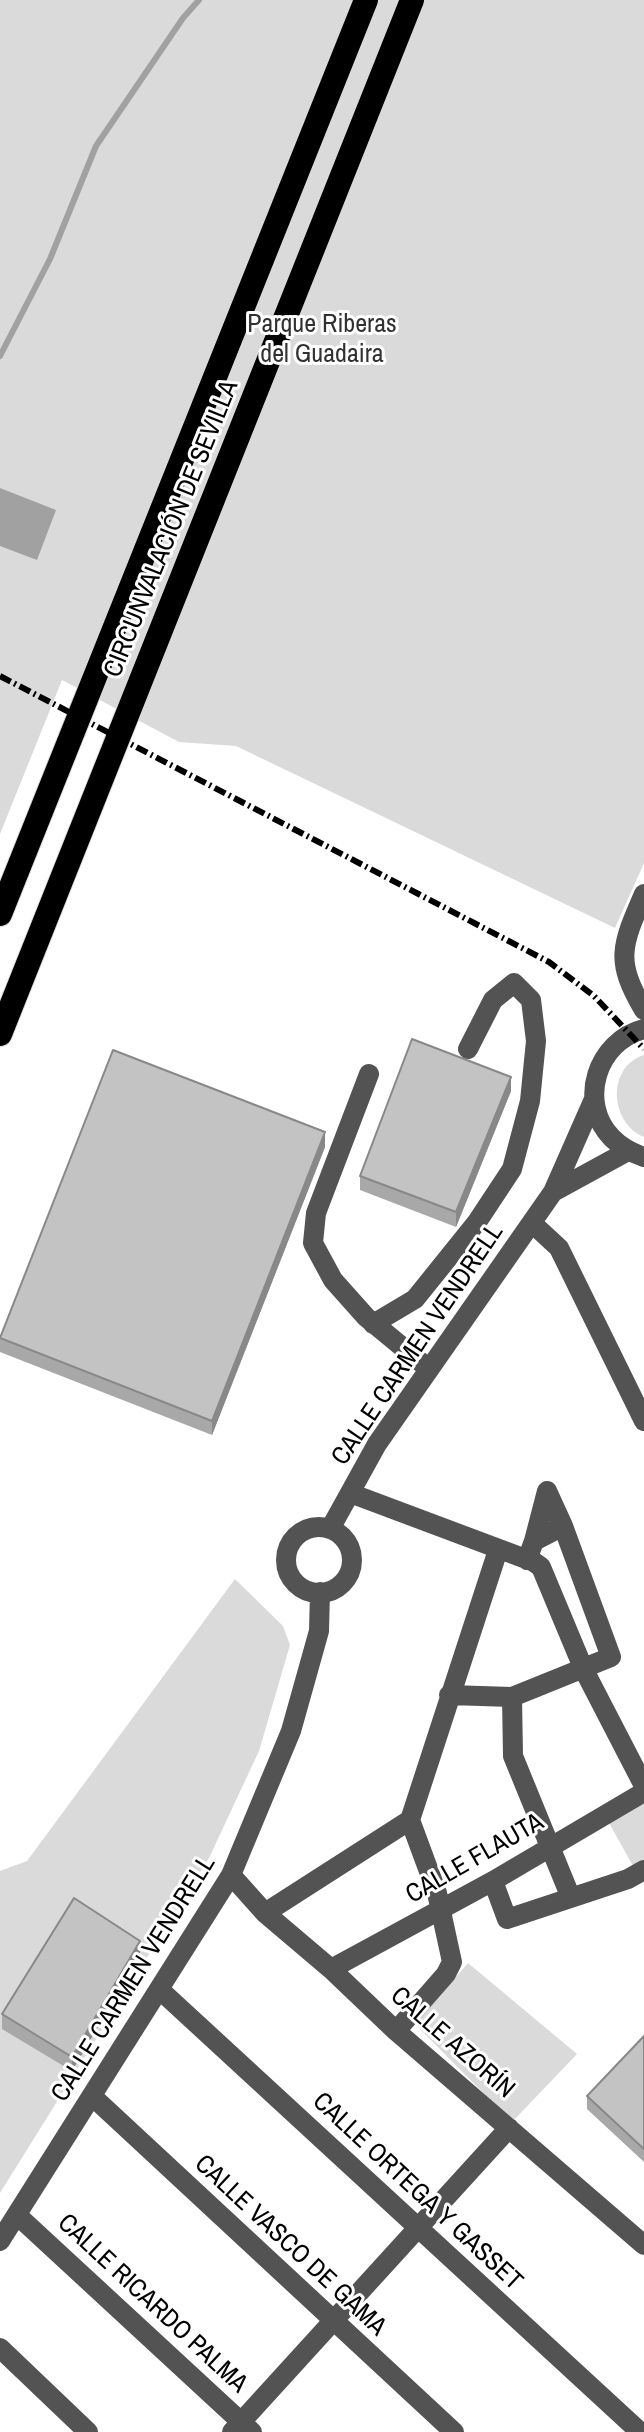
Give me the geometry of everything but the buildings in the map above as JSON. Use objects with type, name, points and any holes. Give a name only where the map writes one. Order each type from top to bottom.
[{"type":"highway","name":"CIRCUNVALACIÓN DE SEVILLA","points":[[0,914],[366,0]]},
{"type":"highway","name":"CIRCUNVALACIÓN DE SEVILLA","points":[[0,1034],[412,0]]},
{"type":"street","points":[[644,894],[626,934],[622,955],[630,987],[644,1010]]},
{"type":"street","points":[[373,1324],[415,1299],[477,1222],[512,1169],[530,1101],[536,1041],[531,1000],[514,983],[493,1000],[468,1049]]},
{"type":"street","name":"CALLE CARMEN VENDRELL","points":[[330,1529],[377,1444],[553,1192],[594,1099],[595,1079],[603,1059],[616,1043],[644,1029]]},
{"type":"street","points":[[369,1074],[316,1213],[313,1243],[333,1280],[373,1324],[429,1369]]},
{"type":"street","points":[[594,1099],[600,1120],[612,1138],[636,1154]]},
{"type":"street","name":"CALLE CARMEN VENDRELL","points":[[553,1192],[636,1154]]},
{"type":"street","points":[[532,1223],[559,1248],[644,1421]]},
{"type":"street","points":[[449,1695],[512,1697],[584,1670],[611,1657],[547,1491],[531,1550],[584,1670],[644,1789]]},
{"type":"street","points":[[350,1493],[498,1550],[531,1550],[563,1526]]},
{"type":"street","points":[[308,1529],[330,1529],[347,1543],[351,1563],[343,1582],[334,1589],[320,1592],[303,1589],[295,1583],[286,1563],[286,1552],[298,1534],[308,1529]]},
{"type":"street","points":[[396,2031],[446,1974],[452,1962],[441,1908],[410,1820],[498,1550]]},
{"type":"street","name":"CALLE CARMEN VENDRELL","points":[[0,2241],[231,1875],[291,1731],[319,1631],[320,1592]]},
{"type":"street","points":[[512,1697],[513,1756],[571,1898]]},
{"type":"street","name":"CALLE FLAUTA","points":[[331,1969],[493,1881],[644,1789]]},
{"type":"street","points":[[265,1913],[410,1820]]},
{"type":"street","points":[[493,1881],[507,1919],[636,1874]]},
{"type":"street","name":"CALLE AZORÍN","points":[[231,1875],[265,1913],[331,1969],[396,2031],[644,2245]]},
{"type":"street","name":"CALLE ORTEGA Y GASSET","points":[[159,1989],[640,2432]]},
{"type":"street","name":"CALLE VASCO DE GAMA","points":[[92,2096],[454,2432]]},
{"type":"street","points":[[242,2429],[333,2322],[509,2128]]},
{"type":"street","name":"CALLE RICARDO PALMA","points":[[17,2215],[242,2429]]},
{"type":"street","points":[[0,2348],[88,2432]]},
{"type":"green space","name":"Parque Riberas del Guadaira","points":[[0,0],[644,0],[644,863],[615,928],[236,746],[179,742],[62,680],[0,834]]},
{"type":"green space","points":[[644,1055],[644,1137],[624,1120],[617,1095],[623,1071],[632,1061]]},
{"type":"green space","points":[[235,1579],[283,1626],[290,1645],[259,1751],[209,1858],[0,2193],[0,1871],[27,1861]]},
{"type":"green space","points":[[644,1792],[644,1870],[637,1873],[604,1814]]},
{"type":"green space","points":[[468,1963],[577,2054],[512,2122],[415,2024]]},
{"type":"shaded area","points":[[0,488],[56,510],[37,560],[0,546]]},
{"type":"waterway","points":[[0,356],[50,259],[96,146],[183,18],[199,0]]},
{"type":"railway","points":[[0,676],[549,962],[594,996],[644,1049]]}]
